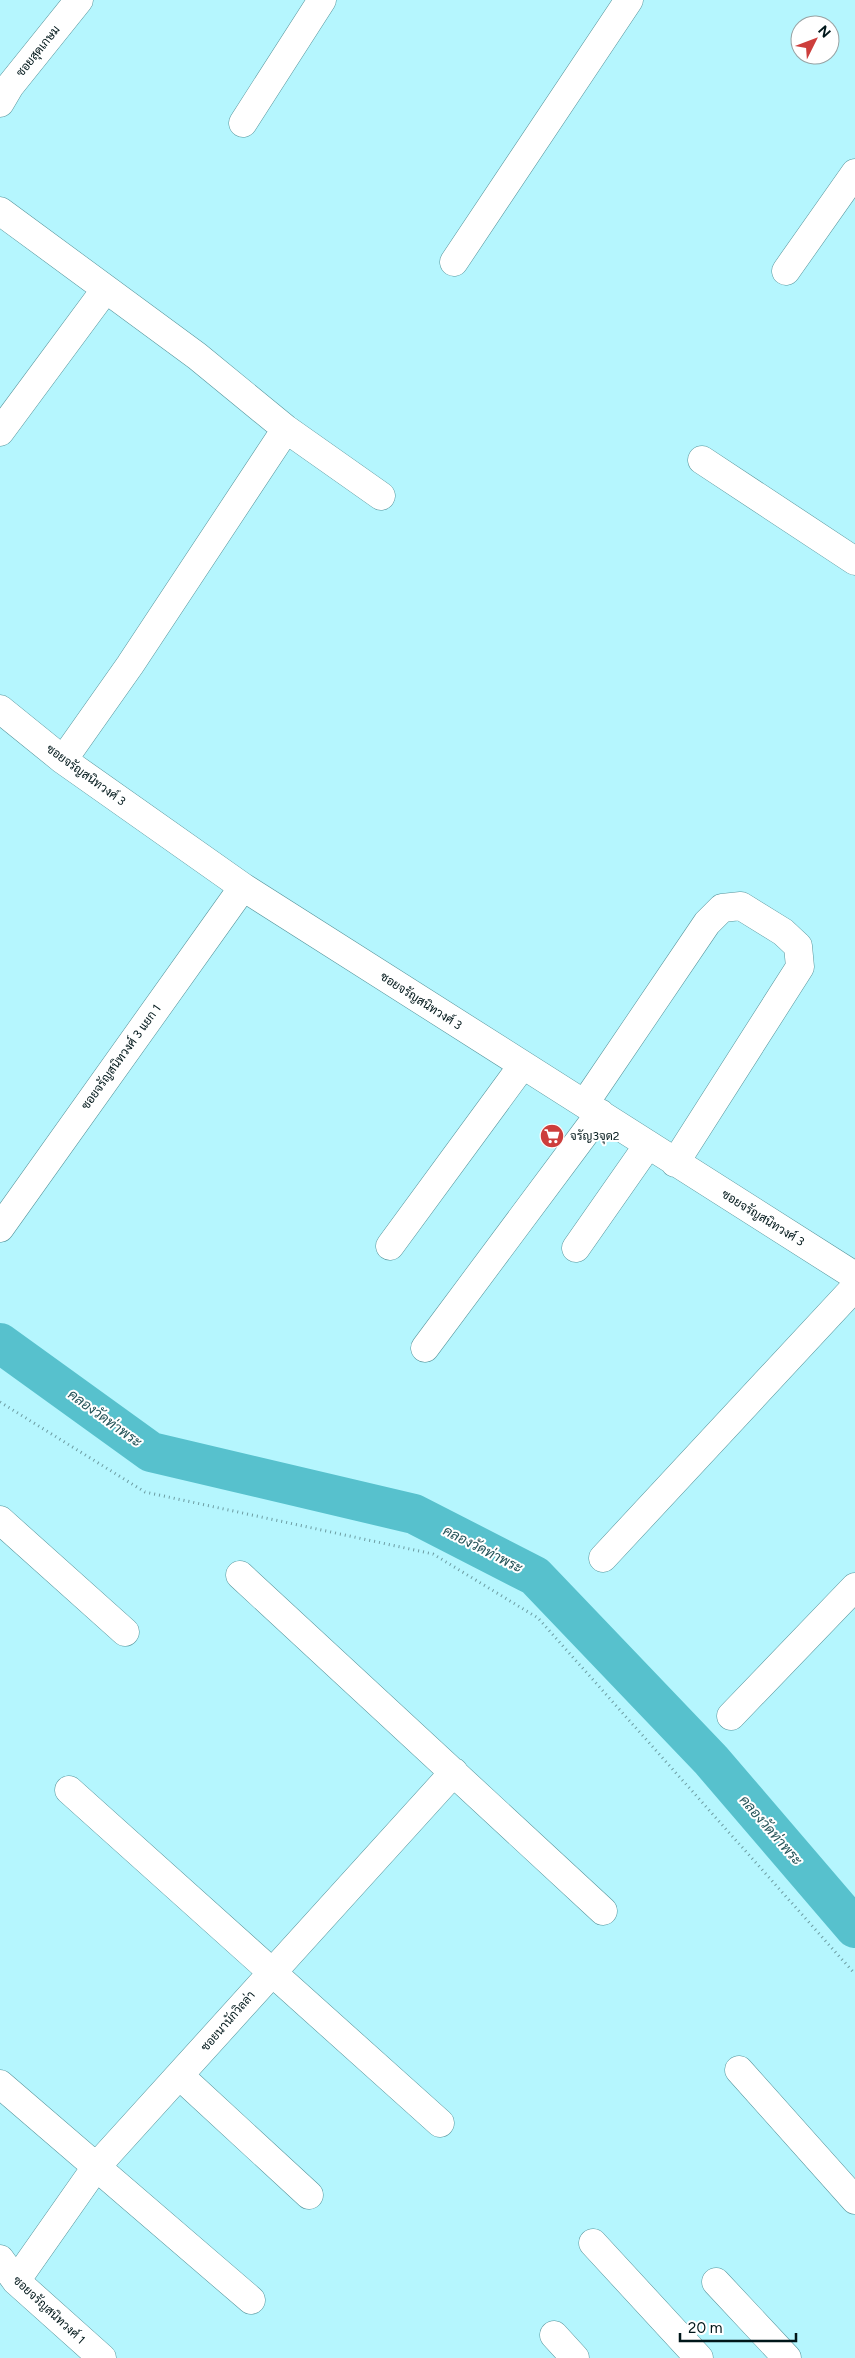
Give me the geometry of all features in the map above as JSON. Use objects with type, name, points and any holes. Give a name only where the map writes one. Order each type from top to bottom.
[{"type":"street","name":"ซอยสุดเกษม","points":[[0,103],[10,86],[79,0]]},
{"type":"street","points":[[243,123],[322,0]]},
{"type":"street","points":[[454,262],[629,0]]},
{"type":"street","points":[[786,271],[855,173]]},
{"type":"street","points":[[0,211],[197,356],[286,429],[381,496]]},
{"type":"street","points":[[0,432],[105,290]]},
{"type":"street","points":[[63,760],[130,665],[286,429]]},
{"type":"street","points":[[702,460],[855,561]]},
{"type":"street","name":"ซอยจรัญสนิทวงศ์ 3","points":[[0,709],[63,760],[244,886],[522,1066],[593,1108],[675,1163],[855,1276]]},
{"type":"street","name":"ซอยจรัญสนิทวงศ์ 3 แยก 1","points":[[0,1228],[244,886]]},
{"type":"street","points":[[425,1348],[593,1108],[707,923],[722,908],[741,906],[783,932],[798,946],[800,967],[675,1163]]},
{"type":"street","points":[[390,1246],[522,1066]]},
{"type":"street","points":[[576,1248],[648,1144]]},
{"type":"street","points":[[603,1558],[855,1287]]},
{"type":"street","points":[[0,1520],[125,1632]]},
{"type":"street","points":[[240,1575],[603,1911]]},
{"type":"street","points":[[731,1716],[855,1588]]},
{"type":"street","name":"ซอยนานักวิลล่า","points":[[16,2281],[96,2167],[454,1772]]},
{"type":"street","points":[[70,1790],[440,2123]]},
{"type":"street","points":[[740,2070],[855,2200]]},
{"type":"street","points":[[180,2076],[309,2195]]},
{"type":"street","points":[[0,2084],[251,2300]]},
{"type":"street","points":[[593,2243],[699,2358]]},
{"type":"street","name":"ซอยจรัญสนิทวงศ์ 1","points":[[0,2259],[16,2281],[76,2349],[102,2358]]},
{"type":"street","points":[[716,2282],[787,2358]]},
{"type":"street","points":[[554,2335],[575,2358]]},
{"type":"path","points":[[0,1402],[145,1492],[433,1554],[538,1618],[855,1974]]},
{"type":"waterway","name":"คลองวัดท่าพระ","points":[[0,1343],[151,1452],[414,1514],[535,1576],[711,1760],[855,1928]]},
{"type":"place","name":"จรัญ3จุด2","points":[[552,1136]]}]
